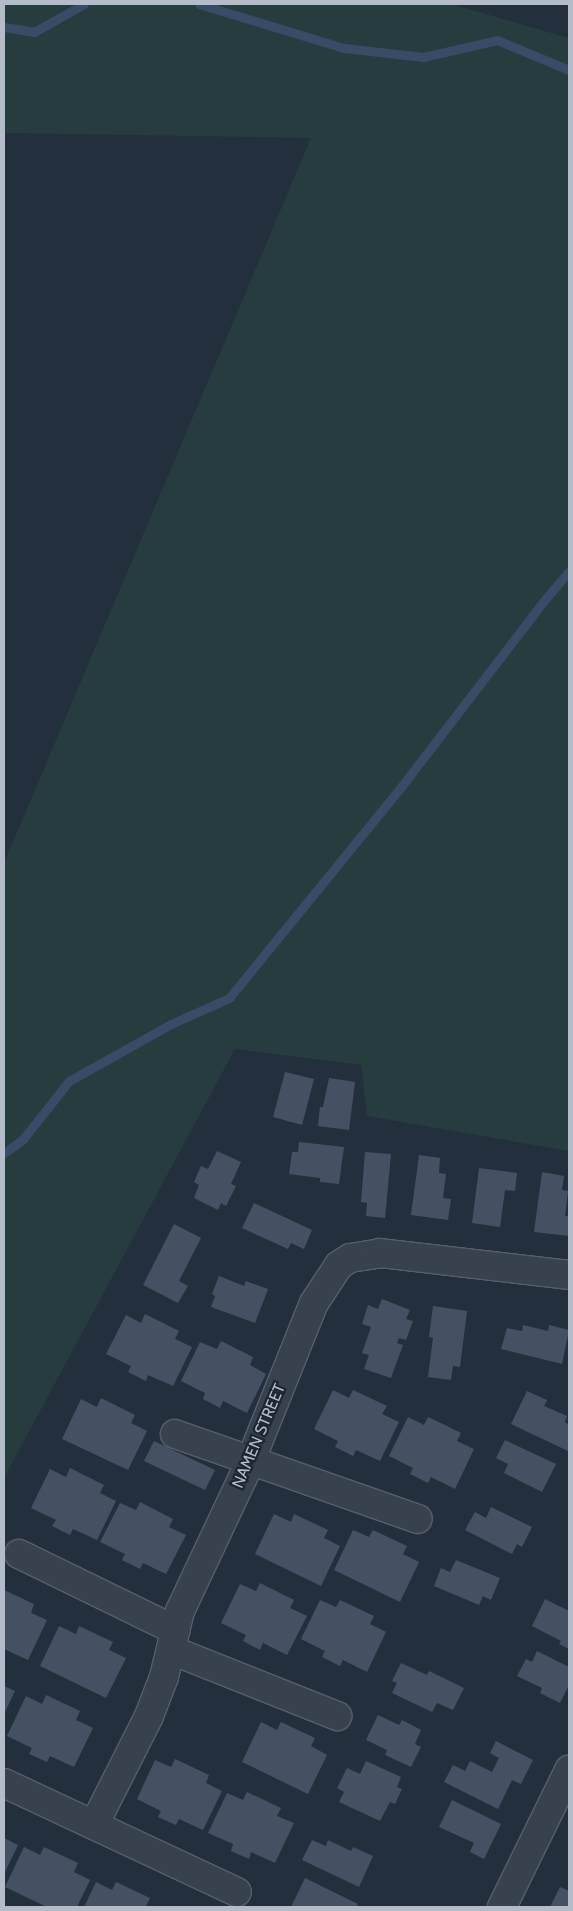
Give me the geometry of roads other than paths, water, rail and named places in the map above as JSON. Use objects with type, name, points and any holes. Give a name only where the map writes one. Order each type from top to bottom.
[{"type":"street","name":"NAMEN STREET","points":[[94,1825],[149,1716],[164,1677],[180,1611],[250,1462],[314,1303],[339,1264],[350,1258],[380,1253],[411,1255],[569,1275]]},
{"type":"street","points":[[176,1434],[250,1462],[418,1519]]},
{"type":"street","points":[[19,1554],[173,1640],[337,1716]]},
{"type":"street","points":[[502,1907],[569,1770]]},
{"type":"street","points":[[4,1783],[237,1892]]},
{"type":"waterway","points":[[4,27],[34,32],[84,4]]},
{"type":"waterway","points":[[199,4],[344,48],[423,57],[497,40],[569,70]]},
{"type":"waterway","points":[[4,1153],[23,1139],[69,1081],[171,1024],[229,998],[401,787],[569,571]]}]
